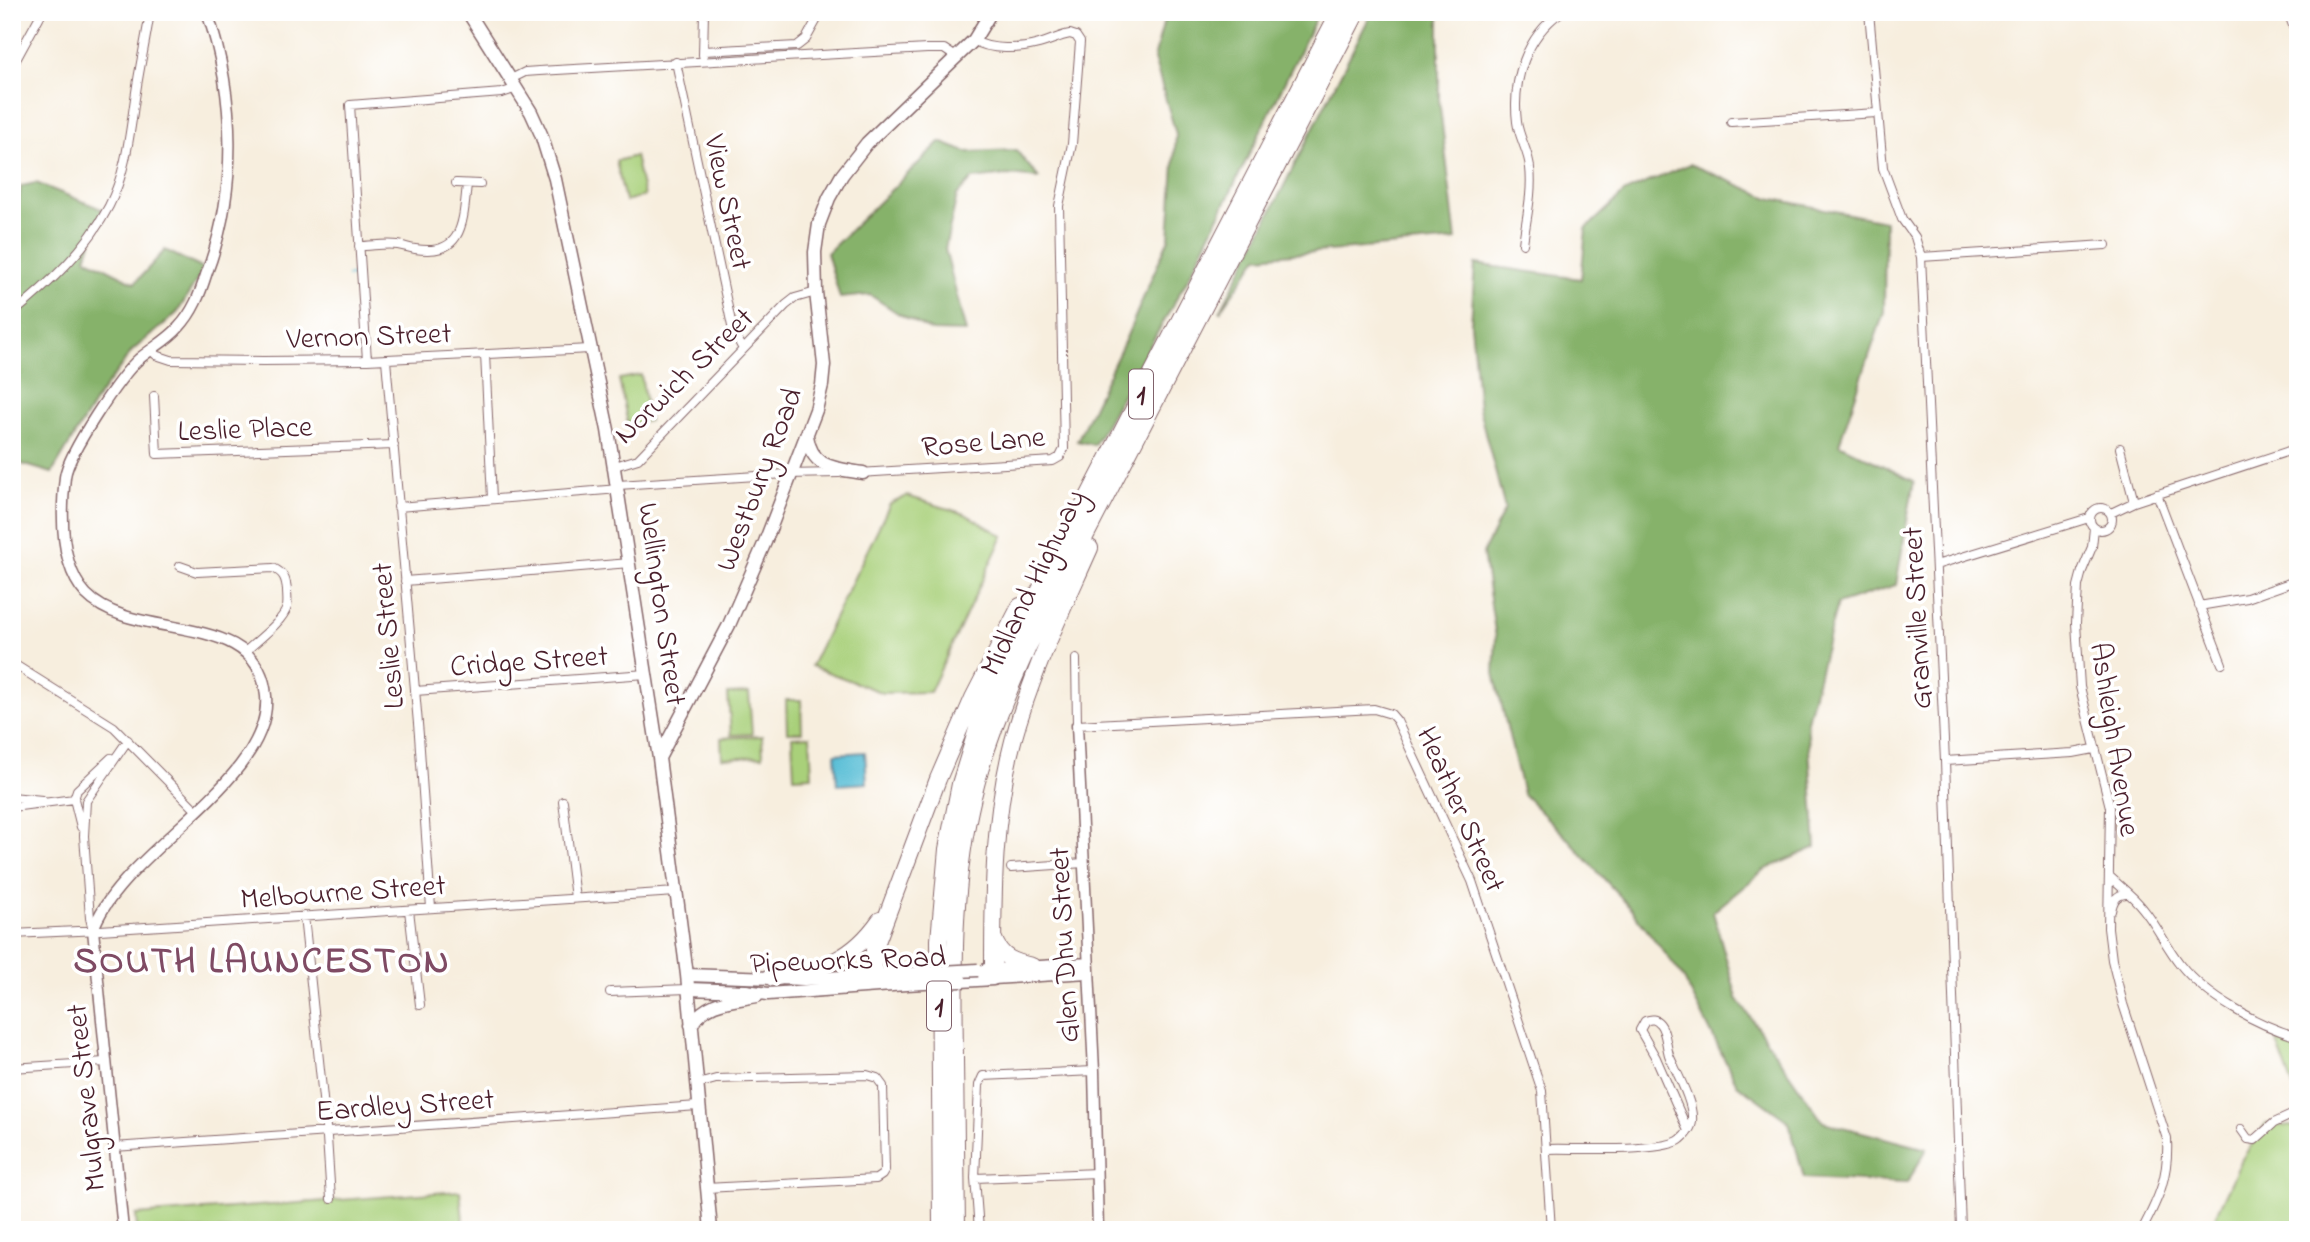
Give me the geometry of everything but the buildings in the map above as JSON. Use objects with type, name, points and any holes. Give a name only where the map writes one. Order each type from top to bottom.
[{"type":"highway","name":"Midland Highway","points":[[941,1230],[940,909],[947,849],[960,784],[982,717],[1009,653],[1339,12]]},
{"type":"highway","name":"Midland Highway","points":[[957,1230],[955,916],[970,809],[995,727],[1029,645],[1357,12]]},
{"type":"highway","points":[[878,976],[873,965],[873,956],[894,893],[938,779],[984,674],[1084,485],[1152,373]]},
{"type":"highway","points":[[985,975],[993,933],[997,830],[1007,769],[1019,722],[1049,640],[1146,421]]},
{"type":"highway","points":[[771,989],[846,954],[872,931],[894,893]]},
{"type":"highway","points":[[993,933],[998,948],[1006,957],[1032,967]]},
{"type":"main road","name":"Wellington Street","points":[[468,12],[531,112],[541,134],[555,179],[615,466],[659,758],[687,975],[711,1230]]},
{"type":"main road","name":"Westbury Road","points":[[659,758],[729,625],[807,436],[822,385],[824,365],[816,292],[816,239],[823,212],[835,185],[874,135],[974,40],[991,12]]},
{"type":"main road","points":[[807,436],[811,452],[821,463],[863,473]]},
{"type":"main road","name":"Pipeworks Road","points":[[687,975],[771,989],[804,979],[878,976],[961,981],[985,975]]},
{"type":"main road","name":"Pipeworks Road","points":[[688,989],[746,991],[985,975]]},
{"type":"main road","points":[[691,1025],[700,1012],[709,1007],[771,989]]},
{"type":"street","points":[[12,68],[42,12]]},
{"type":"street","points":[[12,314],[64,266],[110,205],[123,171],[150,12]]},
{"type":"street","points":[[93,930],[103,910],[123,884],[242,763],[262,726],[267,699],[256,665],[245,652],[228,640],[140,620],[106,609],[86,594],[68,561],[64,523],[65,477],[69,461],[126,371],[178,329],[194,306],[211,262],[225,206],[230,150],[223,71],[207,12]]},
{"type":"street","points":[[702,61],[704,12]]},
{"type":"street","points":[[1523,244],[1531,173],[1517,123],[1518,84],[1530,46],[1540,31],[1561,12]]},
{"type":"street","name":"Granville Street","points":[[1869,12],[1883,168],[1902,219],[1915,237],[1921,257],[1945,761],[1961,1230]]},
{"type":"street","points":[[2288,12],[2298,39]]},
{"type":"street","points":[[704,51],[797,46],[806,39],[819,14]]},
{"type":"street","name":"Rose Lane","points":[[398,507],[793,474],[863,473],[1057,460],[1063,454],[1065,437],[1059,206],[1072,144],[1080,42],[1076,36],[1070,34],[1037,45],[995,47],[978,44],[974,40]]},
{"type":"street","points":[[367,360],[351,105],[502,93],[525,72],[927,49],[944,49],[956,57]]},
{"type":"street","name":"View Street","points":[[676,62],[733,331],[743,349]]},
{"type":"street","points":[[1731,122],[1877,113]]},
{"type":"street","points":[[456,183],[480,184]]},
{"type":"street","points":[[359,246],[396,245],[430,250],[447,246],[459,233],[467,184]]},
{"type":"street","points":[[1921,257],[2106,245]]},
{"type":"street","name":"Norwich Street","points":[[615,466],[638,459],[792,299],[816,292]]},
{"type":"street","name":"Vernon Street","points":[[151,350],[163,358],[178,360],[386,360],[590,349]]},
{"type":"street","points":[[485,354],[492,499]]},
{"type":"street","name":"Leslie Street","points":[[386,360],[431,908]]},
{"type":"street","name":"Leslie Place","points":[[153,396],[157,454],[394,445]]},
{"type":"street","points":[[2120,448],[2134,502]]},
{"type":"street","points":[[2110,513],[2134,502],[2298,448]]},
{"type":"street","points":[[2157,495],[2222,664]]},
{"type":"street","points":[[1936,565],[2089,518],[2098,508],[2110,513],[2112,521],[2108,527],[2101,530],[2094,528],[2089,518]]},
{"type":"street","name":"Ashleigh Avenue","points":[[2094,528],[2092,547],[2082,570],[2076,604],[2080,687],[2110,807],[2108,928],[2112,960],[2123,1004],[2167,1139],[2165,1178],[2160,1195],[2141,1230]]},
{"type":"street","points":[[405,581],[630,563]]},
{"type":"street","points":[[180,566],[197,572],[274,568],[281,571],[286,581],[286,610],[245,652]]},
{"type":"street","points":[[2199,606],[2247,598],[2298,580]]},
{"type":"street","name":"Glen Dhu Street","points":[[1076,659],[1094,1071],[1098,1230]]},
{"type":"street","points":[[12,663],[114,727],[197,811]]},
{"type":"street","name":"Cridge Street","points":[[415,691],[646,674]]},
{"type":"street","name":"Heather Street","points":[[1077,725],[1374,709],[1391,714],[1397,721],[1479,901],[1542,1091],[1551,1230]]},
{"type":"street","points":[[12,807],[74,799],[77,790],[128,740]]},
{"type":"street","name":"Mulgrave Street","points":[[83,836],[86,801],[128,740]]},
{"type":"street","points":[[1945,761],[2073,753],[2094,749]]},
{"type":"street","points":[[12,797],[59,801]]},
{"type":"street","name":"Mulgrave Street","points":[[74,799],[83,836],[123,1230]]},
{"type":"street","points":[[563,801],[575,898]]},
{"type":"street","points":[[1011,868],[1084,863]]},
{"type":"street","points":[[2109,876],[2139,902],[2179,963],[2204,990],[2237,1010],[2298,1037]]},
{"type":"street","name":"Melbourne Street","points":[[12,934],[676,892]]},
{"type":"street","points":[[2108,928],[2115,898],[2129,894]]},
{"type":"street","points":[[409,910],[420,1005]]},
{"type":"street","points":[[304,916],[327,1133],[331,1199]]},
{"type":"street","name":"Pipeworks Road","points":[[985,975],[1032,967],[1088,968]]},
{"type":"street","name":"Pipeworks Road","points":[[985,975],[1088,968]]},
{"type":"street","name":"Pipeworks Road","points":[[610,992],[688,989]]},
{"type":"street","points":[[1547,1149],[1662,1147],[1681,1139],[1688,1131],[1692,1124],[1692,1111],[1669,1054],[1661,1025],[1656,1020],[1645,1021],[1640,1030],[1657,1058],[1688,1131]]},
{"type":"street","points":[[12,1068],[106,1062]]},
{"type":"street","points":[[979,1230],[975,1178],[979,1085],[983,1076],[1094,1071]]},
{"type":"street","points":[[698,1084],[716,1079],[867,1075],[877,1078],[883,1086],[883,1175],[876,1179],[706,1188]]},
{"type":"street","name":"Eardley Street","points":[[114,1147],[698,1106]]},
{"type":"street","points":[[2241,1129],[2248,1139],[2256,1140],[2274,1123],[2298,1112]]},
{"type":"street","points":[[975,1178],[1097,1173]]},
{"type":"green space","points":[[1166,12],[1319,12],[1191,273],[1094,445],[1077,441],[1126,338],[1169,238],[1176,134],[1154,59]]},
{"type":"green space","points":[[1372,12],[1439,12],[1439,99],[1456,240],[1258,257],[1220,312]]},
{"type":"green space","points":[[940,142],[966,152],[1016,150],[1039,178],[1008,175],[972,179],[957,195],[945,249],[966,332],[932,331],[870,295],[840,298],[827,253]]},
{"type":"green space","points":[[635,156],[644,196],[625,201],[616,161]]},
{"type":"green space","points":[[1690,164],[1769,198],[1885,221],[1884,312],[1839,444],[1914,481],[1896,585],[1837,604],[1807,721],[1816,847],[1764,870],[1713,912],[1737,998],[1823,1122],[1927,1149],[1907,1183],[1804,1178],[1789,1122],[1737,1084],[1682,975],[1625,902],[1523,794],[1494,673],[1496,638],[1483,553],[1505,509],[1479,409],[1471,324],[1475,264],[1581,279],[1586,229],[1625,192]]},
{"type":"green space","points":[[36,183],[102,209],[86,258],[135,283],[165,250],[204,269],[177,313],[133,350],[97,398],[52,473],[12,461],[12,245],[21,186]]},
{"type":"green space","points":[[641,375],[649,421],[628,425],[619,379]]},
{"type":"green space","points":[[907,496],[965,514],[1003,536],[930,692],[883,693],[811,666],[890,504]]},
{"type":"green space","points":[[749,693],[752,734],[731,735],[728,694]]},
{"type":"green space","points":[[786,700],[801,700],[802,732],[787,732]]},
{"type":"green space","points":[[762,736],[763,756],[722,758],[721,738]]},
{"type":"green space","points":[[810,736],[812,776],[794,777],[792,737]]},
{"type":"green space","points":[[2276,1040],[2298,1046],[2298,1100]]},
{"type":"green space","points":[[2266,1124],[2298,1127],[2298,1230],[2209,1230],[2242,1159]]},
{"type":"green space","points":[[460,1191],[464,1230],[137,1230],[136,1215]]},
{"type":"water","points":[[865,752],[867,783],[837,785],[835,754]]},
{"type":"waterway","points":[[348,276],[358,276]]},
{"type":"district","name":"SOUTH LAUNCESTON","points":[[262,959]]}]
